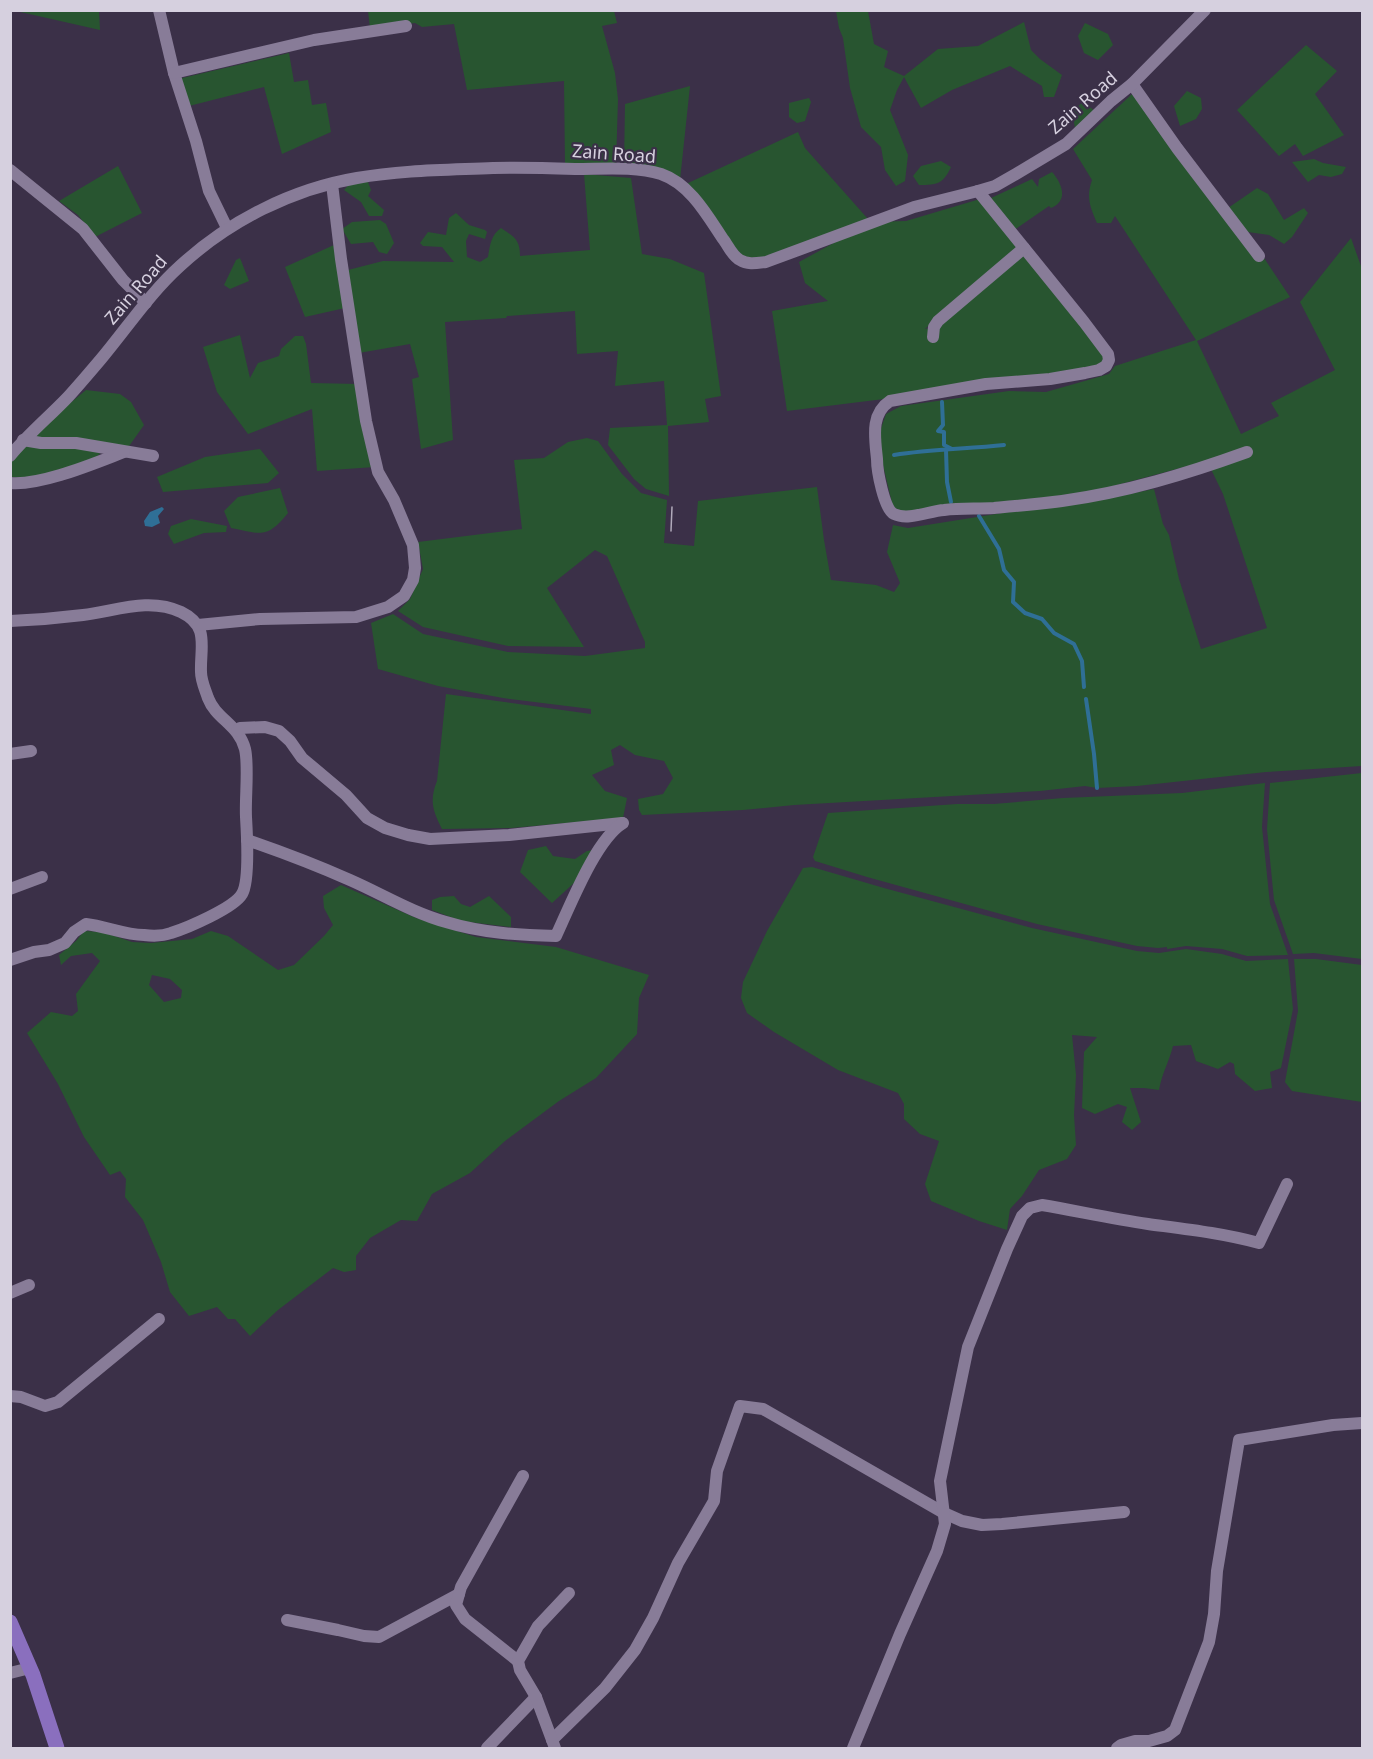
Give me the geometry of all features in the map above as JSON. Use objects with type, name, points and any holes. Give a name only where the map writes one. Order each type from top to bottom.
[{"type":"main road","points":[[10,1622],[30,1668],[57,1749]]},
{"type":"street","points":[[159,10],[174,73],[213,200],[228,228]]},
{"type":"street","name":"Zain Road","points":[[10,456],[23,440],[68,398],[146,303],[180,266],[228,228],[258,211],[309,190],[372,176],[505,168],[618,169],[662,174],[676,181],[689,192],[735,256],[751,264],[766,262],[914,207],[978,191],[1002,182],[1066,144],[1132,84],[1205,10]]},
{"type":"street","points":[[174,73],[314,40],[406,26]]},
{"type":"street","points":[[1132,84],[1177,148],[1259,256]]},
{"type":"street","points":[[10,170],[83,229],[123,280],[146,303]]},
{"type":"street","points":[[198,625],[260,619],[356,617],[388,607],[404,596],[413,580],[415,568],[413,545],[394,500],[378,472],[366,421],[342,269],[332,184]]},
{"type":"street","points":[[978,191],[1100,342],[1109,360],[1106,366],[1099,370],[1085,373],[974,386],[891,401],[883,406],[878,413],[876,423],[878,472],[891,513],[896,516],[912,516],[942,510],[996,508],[1084,497],[1145,486],[1247,452]]},
{"type":"street","points":[[933,337],[934,327],[938,321],[1024,248]]},
{"type":"street","points":[[23,440],[41,443],[76,443],[153,456]]},
{"type":"street","points":[[10,483],[19,484],[40,480],[124,452]]},
{"type":"street","points":[[10,621],[85,615],[124,607],[155,604],[183,613],[198,625],[202,647],[201,670],[204,687],[215,710],[237,731],[245,749],[247,840],[246,878],[243,894],[231,905],[169,934],[142,935],[86,924],[74,932],[65,943],[49,950],[10,960]]},
{"type":"street","points":[[237,731],[240,728],[266,727],[279,731],[290,741],[302,758],[346,795],[367,818],[385,828],[408,836],[430,839],[509,835],[623,823],[616,827],[600,846],[556,936],[484,931],[446,922],[308,862],[247,840]]},
{"type":"street","points":[[10,754],[31,751]]},
{"type":"street","points":[[10,889],[42,877]]},
{"type":"street","points":[[854,1749],[900,1634],[938,1551],[945,1524],[940,1481],[968,1347],[1022,1216],[1030,1208],[1042,1205],[1146,1224],[1201,1230],[1259,1243],[1287,1184]]},
{"type":"street","points":[[10,1293],[29,1285]]},
{"type":"street","points":[[10,1396],[21,1397],[45,1406],[58,1402],[159,1319]]},
{"type":"street","points":[[522,1476],[461,1587],[456,1605],[465,1619],[518,1661],[520,1670],[536,1697],[554,1744],[605,1688],[635,1650],[653,1618],[678,1563],[714,1501],[717,1471],[740,1406],[763,1409],[944,1513],[962,1521],[982,1525],[1002,1524],[1124,1512]]},
{"type":"street","points":[[1117,1749],[1121,1745],[1135,1741],[1149,1741],[1167,1736],[1175,1730],[1182,1714],[1212,1631],[1217,1571],[1239,1440],[1333,1425],[1362,1423]]},
{"type":"street","points":[[518,1661],[538,1626],[569,1593]]},
{"type":"street","points":[[287,1620],[379,1637],[459,1594]]},
{"type":"street","points":[[10,1673],[30,1668]]},
{"type":"street","points":[[487,1749],[536,1697]]},
{"type":"green space","points":[[480,10],[481,12],[486,10],[614,11],[617,23],[602,26],[615,73],[618,99],[616,165],[565,166],[564,81],[467,90],[454,24],[422,27],[415,23],[370,28],[368,11]]},
{"type":"green space","points":[[16,11],[99,11],[100,30]]},
{"type":"green space","points":[[836,11],[868,11],[874,44],[888,51],[884,67],[904,76],[938,49],[978,46],[1024,22],[1031,50],[1062,75],[1054,97],[1044,97],[1042,86],[1010,66],[952,90],[921,108],[904,77],[890,110],[908,155],[905,181],[896,186],[885,170],[881,147],[861,127],[850,88],[843,38]]},
{"type":"green space","points":[[1085,23],[1108,34],[1113,45],[1098,60],[1084,53],[1078,36]]},
{"type":"green space","points":[[1306,45],[1337,71],[1315,94],[1344,135],[1303,156],[1295,144],[1279,156],[1237,110]]},
{"type":"green space","points":[[289,53],[294,82],[308,80],[312,105],[326,103],[331,132],[282,154],[264,87],[189,106],[178,79]]},
{"type":"green space","points":[[690,86],[680,180],[624,167],[625,104]]},
{"type":"green space","points":[[1187,91],[1201,98],[1202,109],[1196,119],[1180,126],[1174,106]]},
{"type":"green space","points":[[1132,94],[1264,258],[1290,297],[1197,341],[1241,434],[1279,416],[1271,403],[1335,370],[1300,302],[1351,238],[1362,269],[1362,766],[1266,772],[1137,786],[1097,788],[1085,786],[1040,791],[642,815],[638,799],[663,794],[673,778],[664,761],[635,755],[620,745],[611,750],[614,765],[592,775],[605,791],[627,798],[623,818],[511,828],[442,829],[434,811],[433,800],[446,694],[591,714],[591,709],[503,698],[438,686],[378,669],[371,623],[393,614],[423,634],[508,652],[585,656],[645,648],[645,642],[607,556],[595,550],[547,588],[584,647],[508,646],[423,627],[398,611],[410,599],[423,569],[418,542],[522,529],[514,460],[544,458],[568,442],[587,438],[598,441],[622,474],[641,493],[667,500],[664,543],[694,546],[698,501],[817,487],[831,580],[876,585],[894,592],[900,583],[887,552],[893,525],[908,528],[1027,509],[1085,503],[1154,489],[1201,649],[1267,628],[1223,494],[1207,461],[1098,490],[904,512],[893,507],[883,465],[879,434],[886,414],[901,406],[1009,391],[1046,392],[1109,374],[1115,366],[1196,340],[1115,216],[1111,223],[1097,223],[1090,202],[1089,192],[1092,180],[1073,149]]},
{"type":"green space","points":[[809,98],[811,102],[805,121],[797,123],[789,117],[789,103]]},
{"type":"green space","points":[[1083,102],[1099,114],[1076,134],[1072,111]]},
{"type":"green space","points":[[798,132],[805,148],[868,219],[776,262],[742,257],[686,184]]},
{"type":"green space","points":[[1314,159],[1346,167],[1342,174],[1331,177],[1319,175],[1308,182],[1292,162]]},
{"type":"green space","points":[[941,161],[951,167],[945,177],[935,184],[919,185],[913,176],[921,166]]},
{"type":"green space","points":[[118,166],[142,213],[95,237],[78,215],[59,201]]},
{"type":"green space","points":[[1052,172],[1061,186],[1060,201],[1014,230],[991,198],[1032,179],[1038,187],[1039,179]]},
{"type":"green space","points":[[584,174],[631,178],[642,254],[670,259],[704,273],[721,396],[705,399],[709,422],[668,426],[669,496],[646,489],[634,479],[608,445],[610,428],[667,425],[664,381],[615,386],[618,351],[577,354],[575,311],[445,322],[453,440],[421,449],[412,379],[419,377],[410,344],[359,353],[348,270],[383,261],[454,262],[442,247],[423,246],[420,243],[428,232],[446,235],[449,218],[456,213],[469,225],[487,232],[485,239],[469,234],[466,241],[467,257],[480,262],[488,257],[493,237],[501,228],[515,239],[519,246],[520,256],[590,250]]},
{"type":"green space","points":[[351,182],[368,182],[371,190],[368,196],[384,210],[382,216],[369,216],[361,202],[344,190]]},
{"type":"green space","points":[[1257,188],[1268,194],[1284,220],[1304,208],[1308,213],[1292,237],[1284,244],[1269,235],[1241,231],[1228,208]]},
{"type":"green space","points":[[980,199],[1018,247],[925,329],[940,326],[1018,254],[1026,257],[1107,358],[1102,367],[787,411],[772,311],[828,301],[805,283],[799,262],[872,222],[906,221]]},
{"type":"green space","points":[[380,220],[386,224],[394,243],[387,254],[379,252],[373,242],[351,244],[342,229],[352,222]]},
{"type":"green space","points":[[334,245],[345,308],[305,317],[285,267]]},
{"type":"green space","points":[[240,258],[249,281],[230,289],[224,285],[236,260]]},
{"type":"green space","points":[[240,335],[250,378],[258,363],[279,356],[281,349],[295,336],[303,336],[311,383],[358,384],[375,467],[317,471],[312,409],[248,434],[217,392],[203,347]]},
{"type":"green space","points":[[86,390],[120,394],[131,402],[144,425],[127,449],[107,445],[91,464],[37,479],[11,477],[11,459],[34,433]]},
{"type":"green space","points":[[260,449],[279,473],[268,483],[163,492],[157,477],[205,457]]},
{"type":"green space","points":[[280,488],[288,513],[275,527],[269,531],[257,533],[231,528],[224,511],[238,497]]},
{"type":"green space","points":[[191,519],[227,526],[226,532],[204,533],[174,544],[168,534],[171,526]]},
{"type":"green space","points":[[1362,773],[1362,959],[1314,953],[1293,954],[1274,900],[1267,829],[1270,783]]},
{"type":"green space","points":[[1265,783],[1262,827],[1270,904],[1288,955],[1247,956],[1222,949],[1186,946],[1167,949],[1167,947],[1137,946],[1037,924],[867,877],[815,861],[813,857],[828,813],[1182,793]]},
{"type":"green space","points":[[546,846],[553,856],[575,859],[593,850],[574,883],[552,903],[520,872],[528,850]]},
{"type":"green space","points":[[812,867],[1032,928],[1137,951],[1159,953],[1186,949],[1222,954],[1246,961],[1288,959],[1293,1009],[1281,1068],[1270,1072],[1272,1088],[1255,1091],[1235,1074],[1234,1064],[1230,1062],[1218,1069],[1196,1061],[1191,1045],[1173,1046],[1159,1090],[1130,1088],[1141,1122],[1132,1130],[1122,1122],[1127,1107],[1118,1104],[1095,1114],[1082,1108],[1084,1052],[1097,1037],[1072,1035],[1076,1075],[1074,1115],[1076,1145],[1067,1159],[1039,1170],[1022,1196],[1010,1209],[1007,1230],[931,1201],[925,1184],[939,1141],[920,1134],[904,1119],[904,1104],[898,1093],[838,1070],[774,1032],[747,1013],[741,998],[743,982],[767,931],[803,868]]},
{"type":"green space","points":[[341,885],[416,918],[476,937],[556,947],[649,975],[639,998],[637,1034],[596,1078],[559,1101],[505,1141],[470,1173],[432,1194],[417,1221],[401,1220],[370,1238],[356,1256],[356,1270],[344,1272],[333,1268],[278,1310],[250,1336],[235,1319],[228,1319],[217,1307],[189,1316],[170,1292],[161,1262],[143,1220],[125,1197],[126,1179],[120,1171],[110,1175],[84,1137],[58,1084],[27,1033],[51,1012],[72,1016],[78,1011],[76,994],[100,961],[92,953],[71,956],[61,965],[59,955],[84,931],[103,932],[132,942],[151,943],[192,939],[211,931],[228,936],[278,970],[294,965],[333,925],[324,908],[323,896]],"holes":[[[152,975],[170,979],[182,990],[181,998],[164,1002],[149,985]]]},
{"type":"green space","points":[[454,896],[461,904],[470,907],[489,896],[511,917],[511,927],[461,921],[432,910],[432,900]]},
{"type":"green space","points":[[1294,959],[1316,959],[1362,965],[1362,1102],[1292,1091],[1285,1082],[1298,1011]]},
{"type":"water","points":[[162,507],[164,509],[158,516],[160,523],[152,527],[145,526],[144,521],[150,512]]},
{"type":"waterway","points":[[942,402],[943,425],[938,431],[944,432],[944,445],[952,449]]},
{"type":"waterway","points":[[894,455],[1004,445]]},
{"type":"waterway","points":[[946,450],[947,482],[951,502]]},
{"type":"waterway","points":[[979,516],[999,549],[1004,570],[1014,582],[1013,602],[1025,613],[1042,619],[1054,633],[1074,644],[1082,661],[1084,687]]},
{"type":"waterway","points":[[1086,699],[1097,788]]},
{"type":"tram line","points":[[671,531],[672,507]]}]
